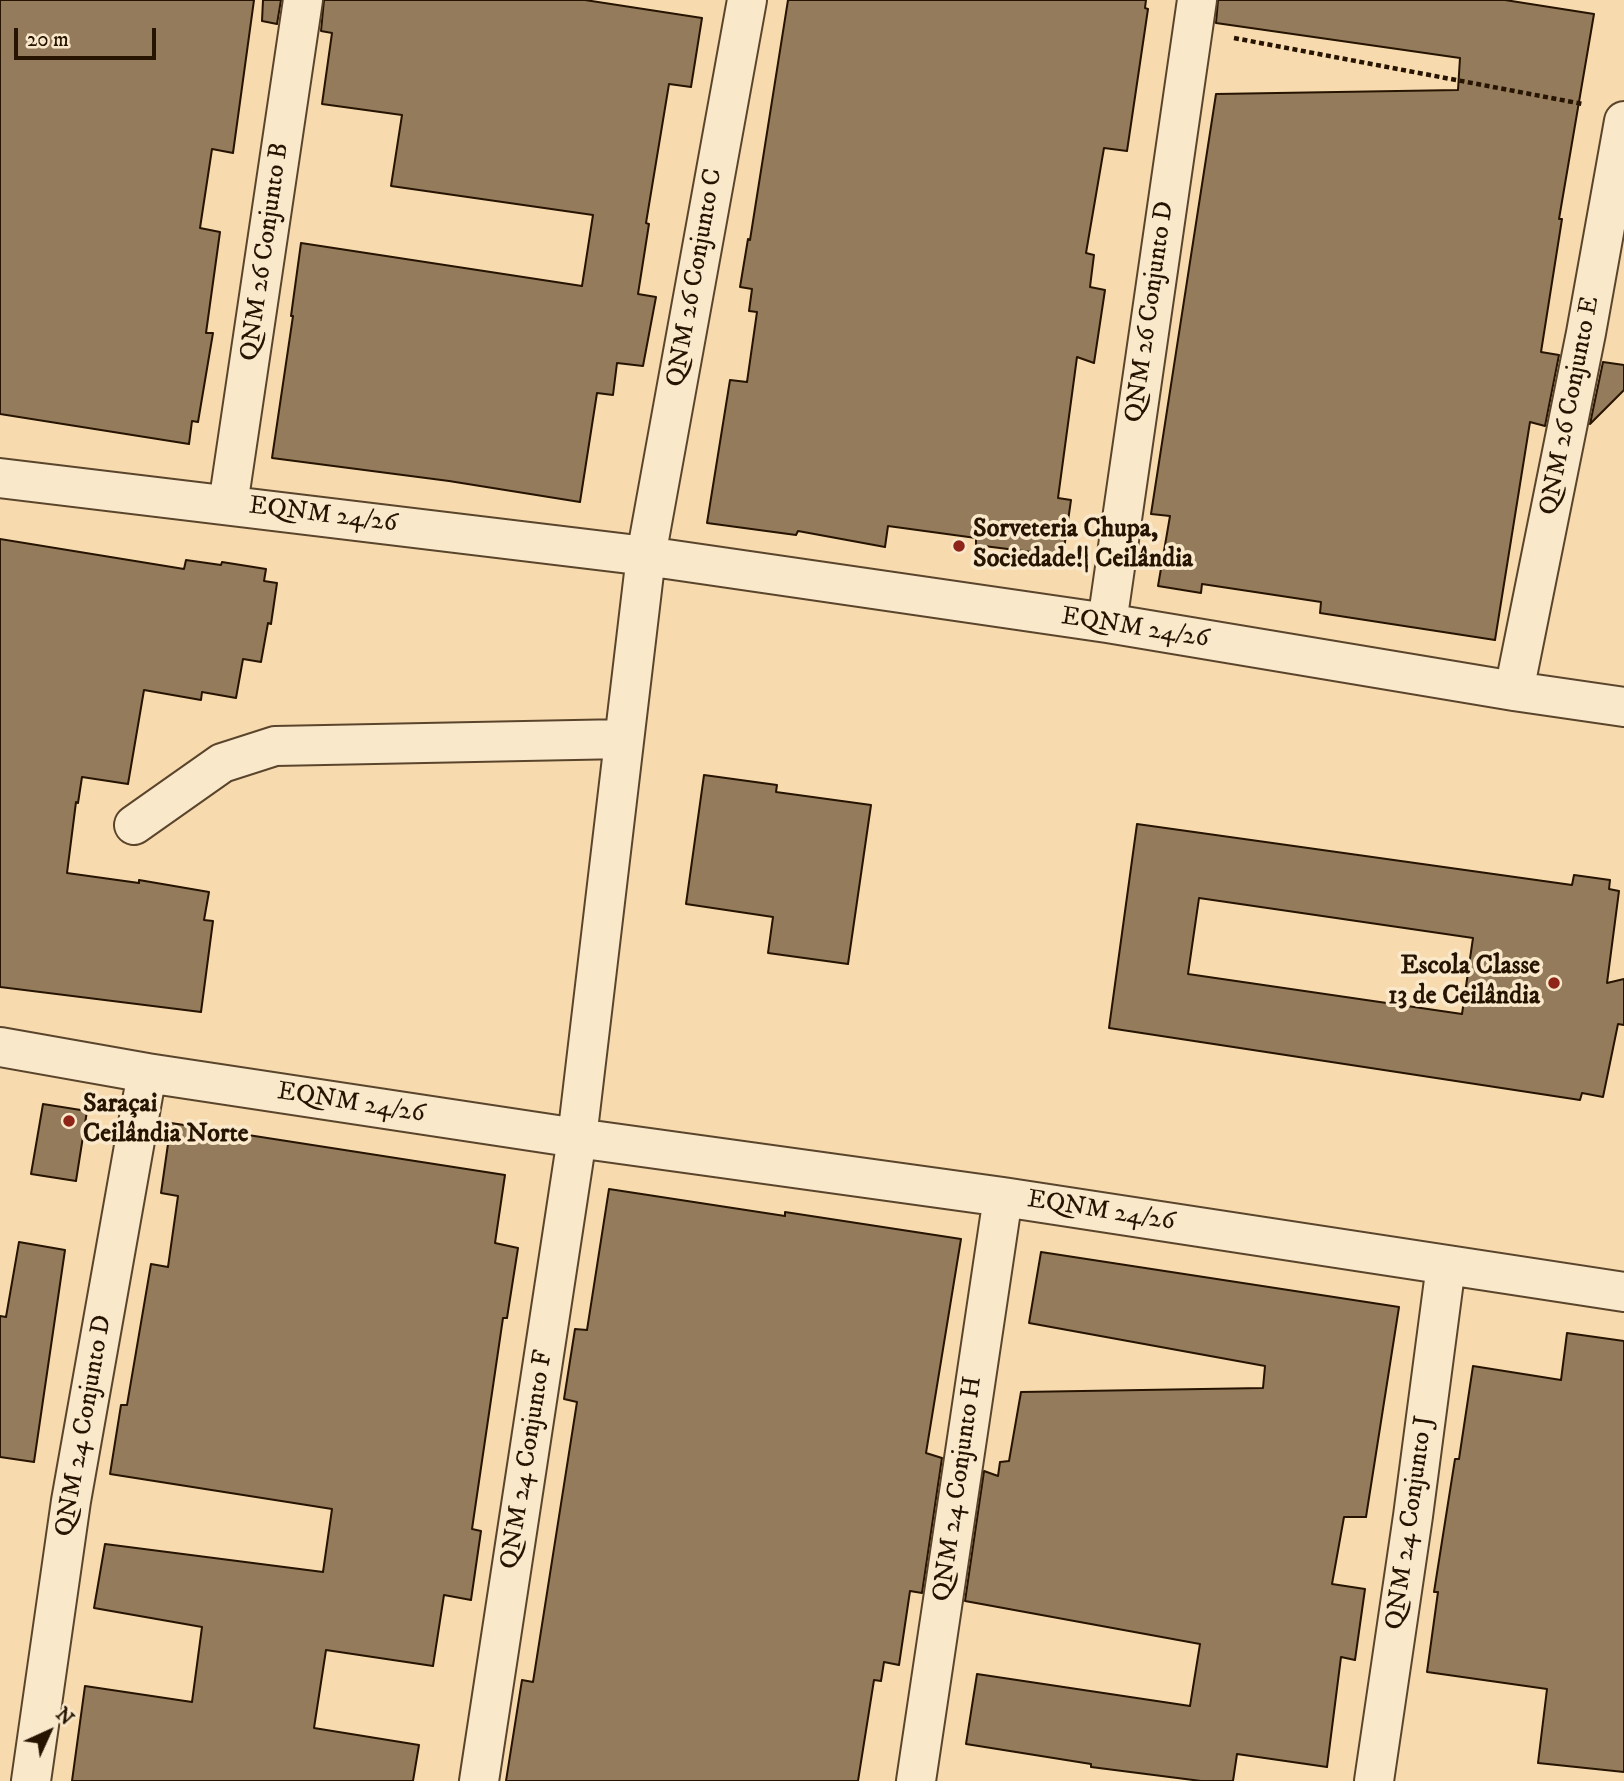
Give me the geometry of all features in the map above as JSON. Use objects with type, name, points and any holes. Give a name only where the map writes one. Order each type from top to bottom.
[{"type":"street","name":"QNM 26 Conjunto B","points":[[228,505],[303,0]]},
{"type":"street","name":"QNM 26 Conjunto C","points":[[646,556],[747,0]]},
{"type":"street","name":"QNM 26 Conjunto D","points":[[1107,623],[1195,15]]},
{"type":"street","name":"QNM 26 Conjunto E","points":[[1514,691],[1586,333],[1624,121]]},
{"type":"street","name":"EQNM 24/26","points":[[0,478],[646,556],[1107,623],[1624,707]]},
{"type":"street","points":[[577,1138],[646,556]]},
{"type":"street","points":[[134,825],[222,763],[275,746],[624,739]]},
{"type":"street","name":"EQNM 24/26","points":[[0,1047],[147,1073],[577,1138],[1003,1197],[1624,1292]]},
{"type":"street","name":"QNM 24 Conjunto D","points":[[31,1781],[71,1501],[147,1073]]},
{"type":"street","name":"QNM 24 Conjunto F","points":[[479,1781],[577,1138]]},
{"type":"street","name":"QNM 24 Conjunto H","points":[[916,1781],[1003,1197]]},
{"type":"street","name":"QNM 24 Conjunto J","points":[[1374,1781],[1446,1265]]},
{"type":"path","points":[[1195,15],[1584,104]]},
{"type":"building","points":[[0,0],[254,0],[233,153],[212,149],[200,228],[220,232],[206,333],[213,333],[198,422],[192,421],[189,444],[0,414]]},
{"type":"building","points":[[263,0],[281,0],[277,24],[262,21]]},
{"type":"building","points":[[324,0],[585,0],[702,18],[691,87],[669,84],[646,223],[649,224],[638,294],[656,297],[643,366],[617,363],[613,395],[597,393],[580,502],[449,481],[272,458],[301,243],[582,286],[593,215],[391,186],[402,115],[322,104],[332,33],[321,31]]},
{"type":"building","points":[[788,0],[1146,0],[1145,8],[1148,9],[1127,151],[1104,148],[1086,253],[1094,255],[1090,287],[1105,290],[1094,363],[1077,357],[1058,498],[1071,500],[1063,556],[976,545],[976,538],[888,526],[885,547],[798,531],[796,535],[707,523],[730,380],[747,382],[757,312],[749,311],[752,289],[740,287],[748,239],[750,240]]},
{"type":"building","points":[[1218,0],[1505,0],[1594,14],[1559,219],[1562,219],[1541,352],[1559,355],[1545,426],[1530,422],[1495,640],[1320,613],[1321,602],[1202,584],[1201,593],[1158,586],[1170,516],[1151,514],[1216,94],[1458,90],[1460,58],[1216,23]]},
{"type":"building","points":[[1603,362],[1624,365],[1624,390],[1590,424]]},
{"type":"building","points":[[0,539],[184,569],[186,560],[221,565],[222,562],[266,569],[264,581],[277,583],[271,624],[268,623],[261,662],[243,659],[236,698],[202,692],[201,700],[144,690],[128,784],[82,777],[78,803],[76,802],[67,873],[139,883],[139,880],[209,892],[204,920],[213,921],[201,1012],[0,987]]},
{"type":"building","points":[[704,775],[777,785],[776,792],[871,805],[848,964],[768,953],[773,917],[686,904]]},
{"type":"building","name":"Escola Classe 13 de Ceilândia","points":[[1137,824],[1572,885],[1574,875],[1610,880],[1609,889],[1619,891],[1607,983],[1624,979],[1624,1025],[1618,1024],[1603,1097],[1582,1093],[1580,1100],[1109,1028]],"holes":[[[1199,898],[1473,938],[1462,1014],[1188,974]]]},
{"type":"building","points":[[43,1104],[87,1111],[76,1181],[31,1174]]},
{"type":"building","points":[[171,1123],[505,1175],[495,1243],[518,1248],[507,1318],[503,1318],[472,1529],[481,1531],[471,1600],[444,1595],[433,1666],[326,1650],[314,1728],[419,1745],[413,1781],[72,1781],[85,1686],[192,1702],[202,1627],[94,1608],[105,1544],[323,1572],[332,1509],[110,1474],[121,1405],[127,1405],[151,1264],[168,1267],[178,1196],[161,1193]]},
{"type":"building","points":[[609,1189],[961,1239],[926,1453],[942,1458],[922,1593],[910,1591],[899,1665],[884,1662],[881,1681],[874,1680],[858,1781],[506,1781],[522,1680],[533,1682],[577,1402],[564,1399],[575,1329],[587,1330]]},
{"type":"building","points":[[19,1242],[65,1250],[34,1462],[0,1457],[0,1316],[6,1317]]},
{"type":"building","points":[[1041,1252],[1399,1307],[1366,1517],[1344,1517],[1332,1584],[1365,1589],[1355,1660],[1341,1657],[1327,1767],[1237,1754],[1233,1781],[1201,1781],[1091,1767],[1091,1764],[966,1744],[977,1674],[1190,1706],[1200,1644],[965,1601],[984,1471],[998,1476],[1000,1462],[1009,1461],[1021,1392],[1263,1388],[1265,1366],[1029,1323]]},
{"type":"building","points":[[1567,1333],[1624,1341],[1624,1772],[1538,1763],[1547,1689],[1427,1672],[1438,1592],[1434,1592],[1473,1366],[1561,1380]]},
{"type":"place","name":"Sorveteria Chupa, Sociedade!| Ceilândia","points":[[959,546]]},
{"type":"place","name":"Escola Classe 13 de Ceilândia","points":[[1554,983]]},
{"type":"place","name":"Saraçai Ceilândia Norte","points":[[69,1121]]}]
